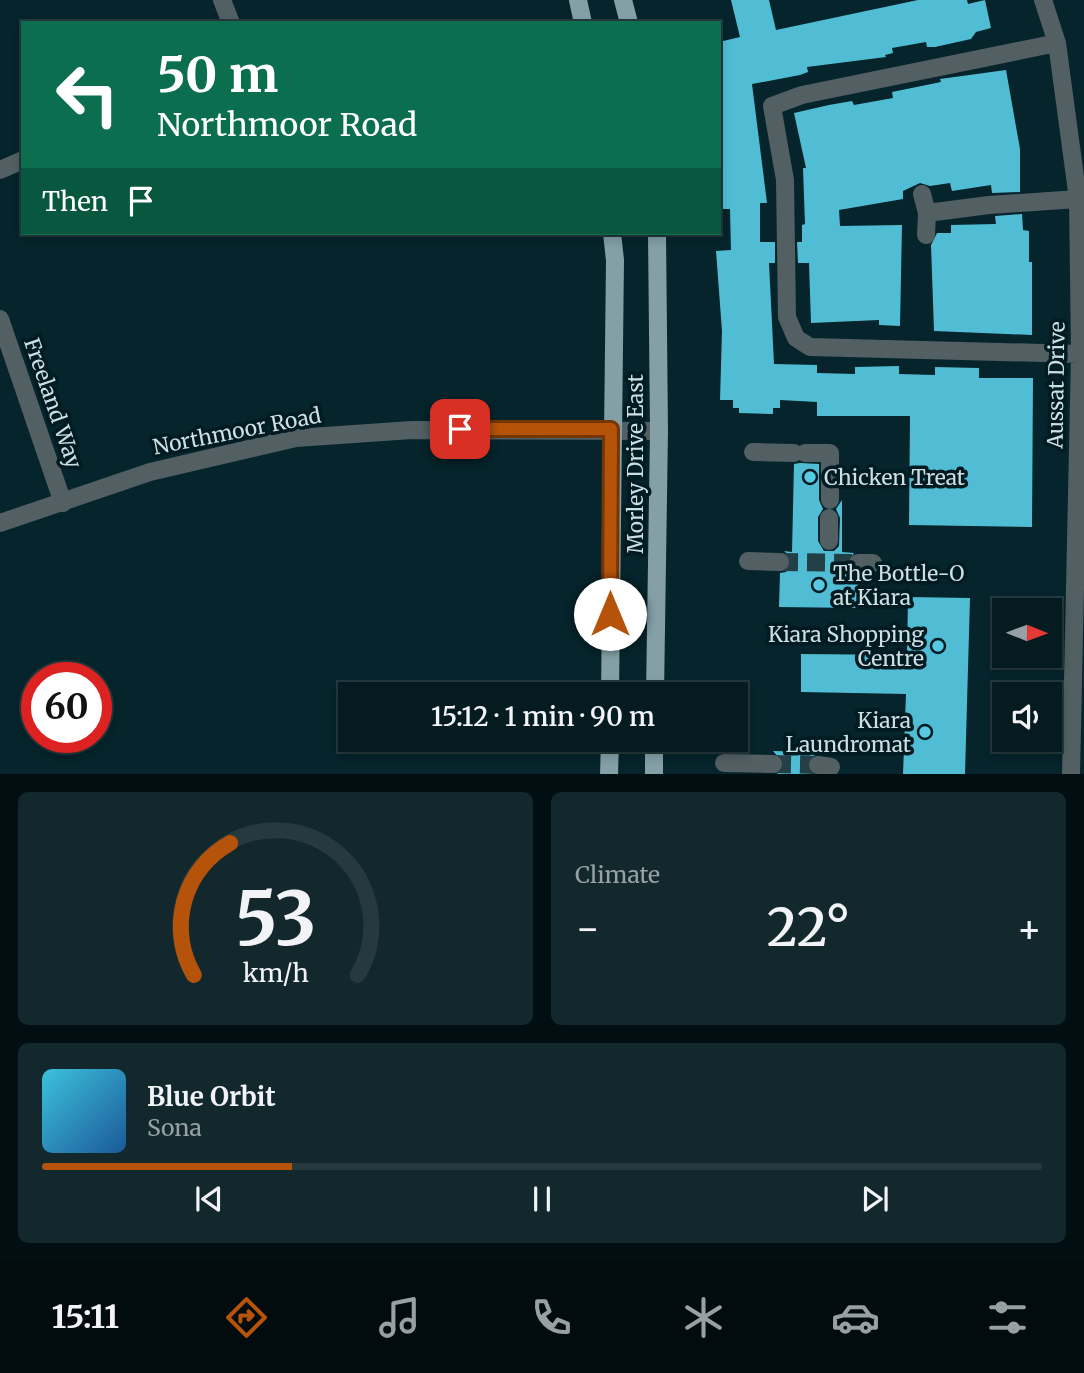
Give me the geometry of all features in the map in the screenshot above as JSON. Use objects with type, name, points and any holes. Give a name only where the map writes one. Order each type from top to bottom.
[{"type":"main road","points":[[578,0],[583,21]]},
{"type":"main road","points":[[623,0],[628,21]]},
{"type":"main road","name":"Morley Drive East","points":[[610,682],[615,260],[612,235]]},
{"type":"main road","name":"Morley Drive East","points":[[655,682],[659,431],[657,235]]},
{"type":"main road","points":[[609,774],[610,752]]},
{"type":"main road","points":[[654,752],[654,774]]},
{"type":"street","points":[[222,0],[230,21]]},
{"type":"street","name":"Aussat Drive","points":[[1043,0],[1057,43],[1077,199],[1082,294],[1071,774]]},
{"type":"street","points":[[1057,43],[802,95],[772,106],[785,180],[787,317],[796,338],[810,346],[1080,354]]},
{"type":"street","points":[[0,170],[21,161]]},
{"type":"street","points":[[922,194],[927,213],[926,235]]},
{"type":"street","points":[[927,213],[989,205],[1077,199]]},
{"type":"street","name":"Freeland Way","points":[[0,318],[63,503]]},
{"type":"street","name":"Northmoor Road","points":[[0,523],[150,472],[296,438],[412,430],[659,431]]},
{"type":"street","points":[[753,452],[831,453],[829,541]]},
{"type":"street","points":[[748,561],[780,562]]},
{"type":"street","points":[[724,763],[773,764]]},
{"type":"building","points":[[731,0],[769,0],[776,30],[918,0],[967,0],[968,4],[985,0],[991,28],[976,32],[971,39],[935,47],[927,47],[926,42],[892,48],[893,53],[885,55],[886,57],[807,67],[808,72],[800,75],[752,84],[767,203],[760,203],[760,242],[775,242],[775,263],[769,263],[774,364],[817,365],[817,373],[855,374],[855,367],[899,366],[899,374],[935,375],[935,367],[979,368],[979,378],[1033,378],[1032,527],[909,525],[910,416],[817,416],[817,402],[780,400],[780,408],[773,408],[773,414],[739,413],[739,408],[733,408],[733,400],[720,400],[722,331],[716,251],[731,250],[730,209],[721,209],[721,42],[740,37]]},
{"type":"building","points":[[1006,70],[1020,149],[1020,192],[992,193],[991,185],[952,191],[950,183],[930,186],[920,183],[903,191],[903,199],[839,210],[840,226],[902,225],[900,326],[879,325],[879,320],[811,323],[809,263],[798,263],[797,242],[802,242],[802,225],[805,224],[803,168],[806,168],[794,113],[852,101],[854,105],[893,98],[892,92],[941,82],[940,79]]},
{"type":"building","points":[[1022,214],[1023,230],[1029,231],[1029,262],[1032,262],[1032,335],[934,331],[931,245],[937,233],[951,233],[951,225],[996,224],[995,216]]},
{"type":"building","name":"The Bottle-O at Kiara","points":[[794,464],[819,464],[819,500],[823,509],[818,517],[818,541],[824,551],[834,551],[839,546],[840,518],[836,509],[842,500],[842,552],[854,553],[847,564],[852,572],[858,574],[857,608],[779,607],[780,573],[786,572],[791,563],[790,556],[784,551],[792,552]]},
{"type":"building","name":"Kiara Shopping Centre","points":[[908,597],[970,598],[965,774],[903,774],[906,694],[801,692],[801,654],[907,655]]},
{"type":"building","points":[[773,751],[818,752],[807,763],[812,774],[777,774],[784,764]]},
{"type":"tunnel","points":[[780,562],[858,563]]},
{"type":"tunnel","points":[[773,764],[818,765]]},
{"type":"place","name":"Chicken Treat","points":[[810,477]]},
{"type":"place","name":"The Bottle-O at Kiara","points":[[819,585]]},
{"type":"place","name":"Kiara Shopping Centre","points":[[938,646]]},
{"type":"place","name":"Kiara Laundromat","points":[[925,732]]},
{"type":"route","points":[[460,429],[611,429],[610,614]]}]
